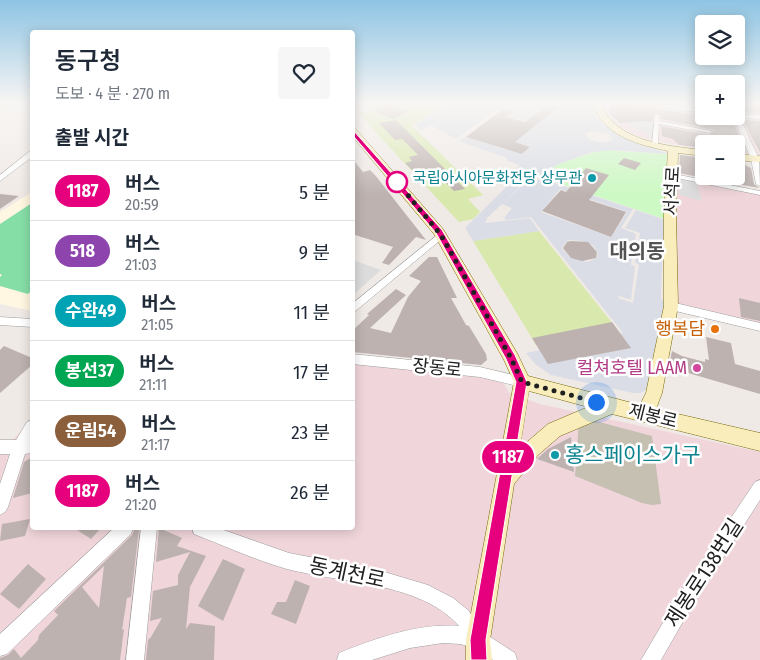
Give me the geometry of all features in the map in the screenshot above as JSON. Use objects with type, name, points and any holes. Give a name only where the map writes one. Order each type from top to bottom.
[{"type":"street","points":[[355,134],[441,235],[511,358],[522,382],[504,481],[478,650]]},
{"type":"street","name":"서석로","points":[[624,134],[673,150],[670,221],[671,306],[654,393],[645,414]]},
{"type":"street","points":[[654,144],[655,134]]},
{"type":"street","points":[[744,134],[757,159],[760,184]]},
{"type":"street","points":[[673,150],[695,152]]},
{"type":"street","points":[[0,179],[30,156]]},
{"type":"street","points":[[672,175],[760,192]]},
{"type":"street","points":[[355,307],[441,235]]},
{"type":"street","points":[[671,306],[760,327]]},
{"type":"street","points":[[0,321],[30,323]]},
{"type":"street","name":"장동로","points":[[355,359],[480,372],[522,382]]},
{"type":"street","name":"제봉로","points":[[522,382],[611,406],[760,442]]},
{"type":"street","points":[[504,481],[531,449],[554,430],[611,406]]},
{"type":"street","points":[[0,507],[26,447],[30,433]]},
{"type":"street","points":[[0,447],[26,447]]},
{"type":"street","name":"제봉로138번길","points":[[650,660],[686,600],[760,487]]},
{"type":"street","points":[[0,647],[123,530]]},
{"type":"street","points":[[135,660],[149,530]]},
{"type":"street","name":"동계천로","points":[[206,530],[289,560],[387,581],[434,597],[462,615],[478,650]]},
{"type":"street","points":[[346,660],[430,634],[457,634],[478,650],[508,660]]},
{"type":"shaded area","points":[[446,134],[463,134],[456,139]]},
{"type":"shaded area","points":[[525,134],[585,134],[590,140],[603,143],[613,140],[608,134],[619,134],[668,154],[614,150],[592,152],[559,164],[533,178],[529,177],[505,201],[530,178],[537,181],[540,178],[633,209],[621,228],[636,234],[631,265],[635,266],[631,300],[619,296],[618,298],[633,303],[639,264],[635,263],[640,233],[625,228],[636,210],[668,221],[667,233],[663,236],[661,298],[665,303],[648,388],[641,393],[633,393],[551,375],[535,364],[526,353],[623,333],[531,217],[506,220],[504,218],[512,208],[502,204],[487,218],[485,223],[530,218],[539,231],[473,241],[465,228],[519,174],[513,171],[520,165],[506,160],[508,158],[458,141],[465,137],[523,154],[531,147],[505,139],[507,136],[518,140]],"holes":[[[560,189],[627,212],[611,237],[541,212]],[[570,240],[592,245],[598,252],[596,258],[588,262],[571,258],[562,248]]]},
{"type":"shaded area","points":[[634,134],[760,134],[760,155],[745,153],[745,135],[695,135],[695,147],[665,143]]},
{"type":"shaded area","points":[[678,178],[695,181],[695,185],[714,185],[760,194],[760,324],[674,304]]},
{"type":"shaded area","points":[[678,178],[695,182],[702,201],[679,195]]},
{"type":"shaded area","points":[[30,193],[30,311],[0,304],[0,212]]},
{"type":"shaded area","points":[[355,261],[381,270],[355,293]]},
{"type":"shaded area","points":[[355,363],[478,376],[503,382],[509,393],[540,404],[760,452],[760,660],[0,660],[0,453],[30,422],[30,530],[355,530]]},
{"type":"shaded area","points":[[579,420],[592,420],[652,436],[661,504],[642,503],[575,476]]},
{"type":"green space","points":[[377,134],[420,134],[483,195],[468,199],[480,212],[473,219],[459,222]]},
{"type":"green space","points":[[601,150],[668,154],[663,205],[667,220],[537,176],[559,164]]},
{"type":"green space","points":[[30,204],[30,292],[28,294],[0,286],[0,277],[2,275],[0,274],[0,224]]},
{"type":"green space","points":[[539,231],[617,329],[536,345],[473,241]]},
{"type":"building","points":[[389,134],[410,134],[465,189],[454,191],[444,181],[434,183],[420,168],[412,170],[405,163],[412,161],[409,157],[418,155],[402,139],[395,140]]},
{"type":"building","points":[[470,134],[525,134],[515,142],[530,147],[522,154],[466,137]]},
{"type":"building","points":[[662,134],[709,135],[695,135],[695,147],[679,145],[673,139],[662,136]]},
{"type":"building","points":[[710,134],[739,135],[709,135]]},
{"type":"building","points":[[750,134],[750,134],[760,134],[760,152]]},
{"type":"building","points":[[680,155],[695,157],[695,176],[679,173]]},
{"type":"building","points":[[624,158],[641,163],[635,170],[618,164]]},
{"type":"building","points":[[355,162],[363,172],[370,170],[375,175],[426,240],[416,237],[389,265],[382,263],[393,247],[355,235]]},
{"type":"building","points":[[745,165],[751,168],[754,184],[759,188],[743,185],[745,185]]},
{"type":"building","points":[[586,168],[609,175],[589,200],[626,212],[611,237],[542,211],[561,190],[566,192]]},
{"type":"building","points":[[0,194],[19,196],[0,209]]},
{"type":"building","points":[[567,242],[588,242],[597,252],[596,258],[582,261],[571,258],[563,248]]},
{"type":"building","points":[[429,257],[437,257],[457,298],[451,298],[466,325],[469,326],[486,354],[487,360],[481,365],[355,352],[355,328],[369,315],[367,314],[396,289],[406,295],[370,328],[391,333],[408,297],[421,281],[409,276]]},
{"type":"building","points":[[739,298],[760,303],[760,321],[741,317]]},
{"type":"building","points":[[612,322],[631,348],[548,364],[532,338]]},
{"type":"building","points":[[706,337],[731,343],[735,364],[760,371],[760,394],[669,366],[672,351],[682,356],[705,362],[705,359],[709,360]]},
{"type":"building","points":[[4,346],[30,357],[30,367],[0,393],[0,350]]},
{"type":"building","name":"홍스페이스가구","points":[[571,437],[574,472],[537,459],[548,449]]},
{"type":"building","points":[[30,458],[30,494],[13,498],[24,462]]},
{"type":"building","points":[[30,519],[25,536],[0,541],[2,524]]},
{"type":"building","points":[[77,530],[99,530],[91,539]]},
{"type":"building","points":[[134,530],[139,530],[131,597],[127,598],[122,630],[124,629],[120,660],[0,660],[0,658],[8,655],[14,649],[21,658],[58,615],[54,611],[132,535]],"holes":[[[104,566],[99,608],[82,587]]]},
{"type":"building","points":[[159,530],[164,530],[182,538],[177,546],[206,556],[190,587],[186,629],[190,623],[215,626],[214,660],[146,660],[148,640],[162,618],[150,621],[153,591],[178,585],[178,575],[190,552],[156,562]]},
{"type":"building","points":[[223,559],[245,569],[223,621],[198,606]]},
{"type":"building","points":[[28,564],[46,579],[19,609],[0,594]]},
{"type":"building","points":[[295,580],[310,586],[296,624],[271,614],[277,602],[286,602]]},
{"type":"bus line","name":"1187","points":[[355,134],[439,232],[511,358],[522,382],[478,640],[479,660]]},
{"type":"place","name":"국립아시아문화전당 상무관","points":[[592,178]]},
{"type":"place","name":"행복담","points":[[715,329]]},
{"type":"place","name":"컬쳐호텔 LAAM","points":[[697,368]]},
{"type":"place","name":"홍스페이스가구","points":[[555,455]]},
{"type":"district","name":"대의동","points":[[637,251]]},
{"type":"route","points":[[397,182],[441,235],[511,358],[522,382],[596,402]]}]
